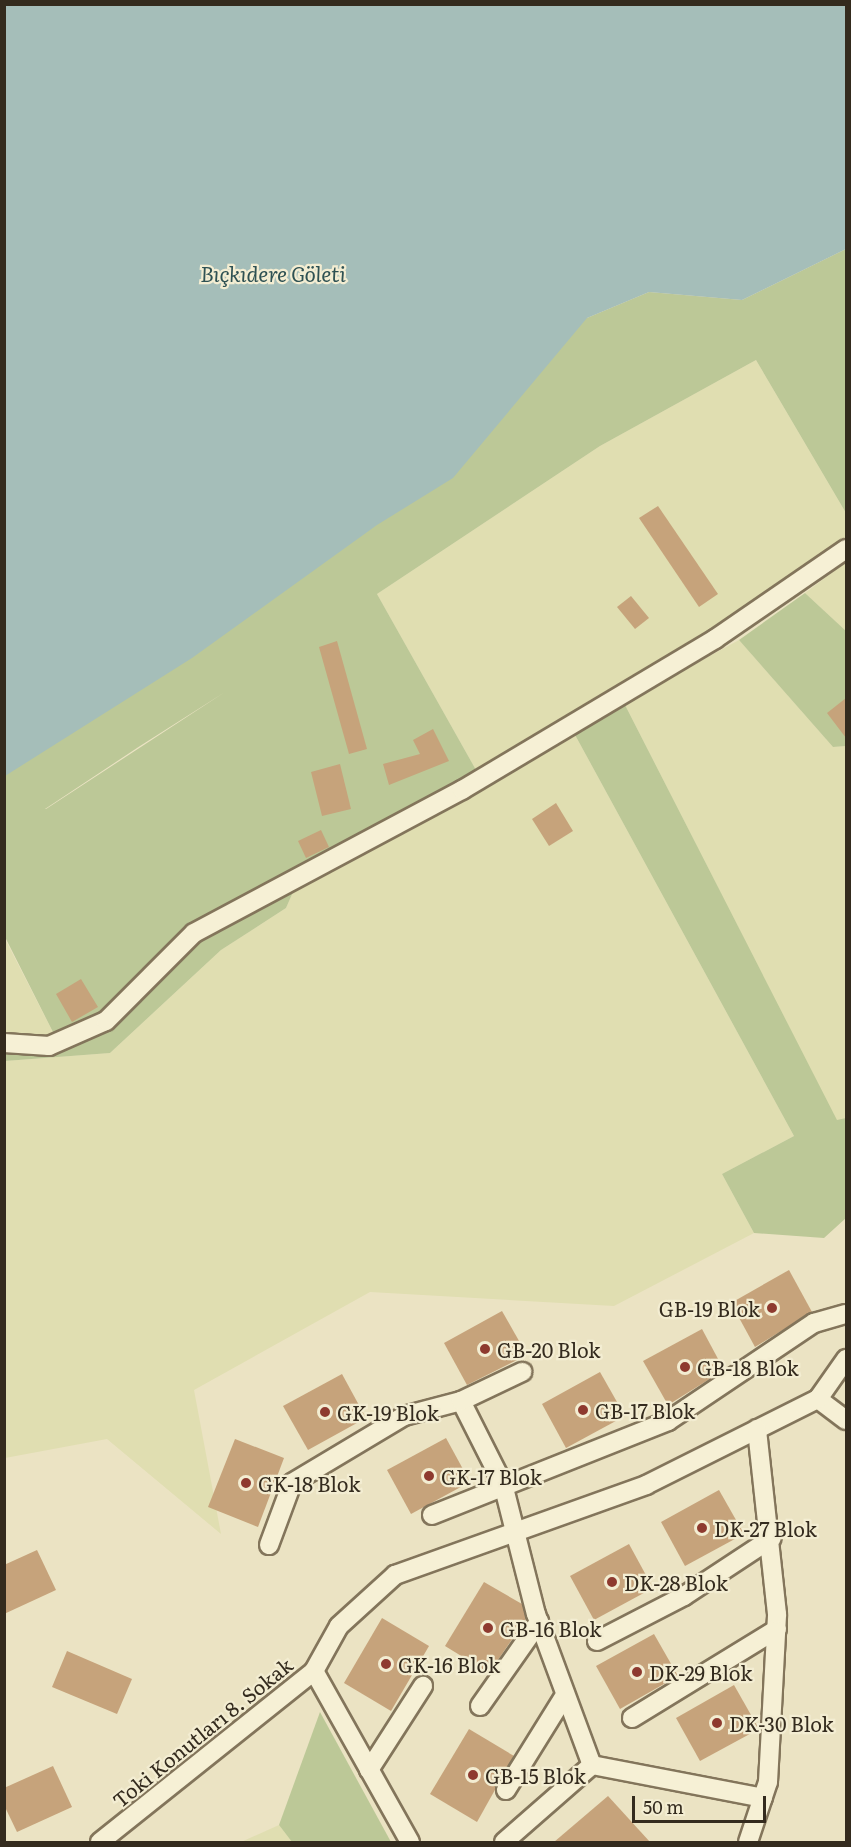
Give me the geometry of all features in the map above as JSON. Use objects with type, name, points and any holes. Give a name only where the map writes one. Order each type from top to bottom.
[{"type":"street","points":[[4,1043],[49,1046],[106,1021],[194,933],[462,790],[715,639],[846,549]]},
{"type":"street","points":[[432,1515],[503,1484],[668,1421],[814,1323],[846,1314]]},
{"type":"street","name":"Toki Konutları 8. Sokak","points":[[100,1842],[314,1671],[339,1626],[395,1575],[515,1536],[646,1485],[818,1399],[846,1359]]},
{"type":"street","points":[[269,1545],[292,1483],[404,1416],[461,1401],[522,1372]]},
{"type":"street","points":[[818,1399],[846,1420]]},
{"type":"street","points":[[461,1401],[503,1484],[539,1622],[564,1697],[592,1765]]},
{"type":"street","points":[[748,1842],[763,1798],[777,1629],[772,1538],[757,1429]]},
{"type":"street","points":[[597,1641],[684,1596],[772,1538]]},
{"type":"street","points":[[480,1706],[539,1622]]},
{"type":"street","points":[[632,1718],[777,1629]]},
{"type":"street","points":[[314,1671],[410,1842]]},
{"type":"street","points":[[369,1770],[423,1686]]},
{"type":"street","points":[[506,1790],[564,1697]]},
{"type":"street","points":[[592,1765],[763,1798]]},
{"type":"street","points":[[504,1842],[592,1765]]},
{"type":"shaded area","points":[[756,360],[846,513],[846,538],[719,624],[476,770],[377,594],[600,446]]},
{"type":"shaded area","points":[[846,562],[846,631],[805,593]]},
{"type":"shaded area","points":[[739,640],[833,747],[846,746],[846,1118],[837,1121],[624,703]]},
{"type":"shaded area","points":[[574,733],[794,1136],[722,1174],[754,1233],[614,1306],[370,1292],[194,1390],[221,1534],[107,1439],[5,1458],[5,1061],[110,1053],[221,950],[286,908],[293,892]]},
{"type":"shaded area","points":[[4,937],[55,1036],[5,1037]]},
{"type":"shaded area","points":[[279,1825],[292,1842],[241,1842]]},
{"type":"green space","points":[[5,5],[587,318],[649,292],[742,300],[846,249],[846,513],[756,360],[600,446],[377,594],[476,770],[308,868],[200,922],[90,1020],[55,1036],[5,937]],"holes":[[[225,692],[46,809],[140,746]]]},
{"type":"green space","points":[[805,593],[846,631],[846,746],[833,747],[739,640]]},
{"type":"green space","points":[[624,703],[837,1120],[846,1118],[846,1218],[824,1238],[754,1233],[722,1174],[794,1136],[574,733]]},
{"type":"green space","points":[[293,892],[286,908],[221,950],[110,1053],[5,1061],[4,1053],[57,1050],[103,1032],[198,940]]},
{"type":"green space","points":[[320,1712],[391,1842],[292,1842],[279,1825]]},
{"type":"water","name":"Bıçkıdere Göleti","points":[[5,4],[846,5],[846,249],[742,300],[649,292],[587,318],[453,478],[377,525],[192,658],[5,776]]},
{"type":"building","points":[[658,506],[718,594],[699,607],[639,518]]},
{"type":"building","points":[[631,596],[649,618],[635,629],[617,607]]},
{"type":"building","points":[[337,641],[367,749],[349,754],[319,647]]},
{"type":"building","points":[[846,698],[846,738],[827,713]]},
{"type":"building","points":[[433,729],[449,761],[389,785],[383,764],[420,754],[413,740]]},
{"type":"building","points":[[340,764],[351,809],[322,816],[311,772]]},
{"type":"building","points":[[556,803],[573,831],[549,846],[532,819]]},
{"type":"building","points":[[321,830],[329,847],[306,858],[298,841]]},
{"type":"building","points":[[81,979],[98,1007],[72,1022],[56,994]]},
{"type":"building","name":"GB-19 Blok","points":[[789,1270],[812,1312],[755,1347],[731,1303]]},
{"type":"building","name":"GB-20 Blok","points":[[502,1311],[527,1355],[467,1385],[444,1343]]},
{"type":"building","name":"GB-18 Blok","points":[[702,1329],[724,1370],[668,1405],[643,1361]]},
{"type":"building","name":"GB-17 Blok","points":[[600,1372],[625,1416],[566,1448],[542,1404]]},
{"type":"building","name":"GK-19 Blok","points":[[342,1374],[366,1418],[308,1450],[283,1406]]},
{"type":"building","name":"GK-17 Blok","points":[[446,1438],[470,1482],[411,1514],[387,1470]]},
{"type":"building","name":"GK-18 Blok","points":[[235,1439],[284,1458],[258,1527],[208,1507]]},
{"type":"building","name":"DK-27 Blok","points":[[719,1490],[744,1534],[685,1566],[661,1522]]},
{"type":"building","name":"DK-28 Blok","points":[[629,1544],[653,1588],[594,1620],[570,1576]]},
{"type":"building","points":[[37,1550],[56,1590],[4,1614],[4,1565]]},
{"type":"building","name":"GB-16 Blok","points":[[484,1582],[522,1604],[526,1619],[489,1673],[445,1646]]},
{"type":"building","name":"GK-16 Blok","points":[[382,1618],[429,1646],[391,1711],[344,1683]]},
{"type":"building","name":"DK-29 Blok","points":[[654,1634],[678,1676],[620,1709],[596,1666]]},
{"type":"building","points":[[67,1651],[132,1679],[117,1714],[52,1687]]},
{"type":"building","name":"DK-30 Blok","points":[[734,1685],[759,1729],[700,1761],[676,1718]]},
{"type":"building","name":"GB-15 Blok","points":[[469,1729],[514,1756],[477,1822],[430,1794]]},
{"type":"building","points":[[53,1766],[72,1807],[17,1832],[4,1805],[4,1788]]},
{"type":"building","points":[[608,1796],[650,1842],[554,1842]]},
{"type":"place","name":"GB-19 Blok","points":[[772,1308]]},
{"type":"place","name":"GB-20 Blok","points":[[485,1349]]},
{"type":"place","name":"GB-18 Blok","points":[[685,1367]]},
{"type":"place","name":"GB-17 Blok","points":[[583,1410]]},
{"type":"place","name":"GK-19 Blok","points":[[325,1412]]},
{"type":"place","name":"GK-17 Blok","points":[[429,1476]]},
{"type":"place","name":"GK-18 Blok","points":[[246,1483]]},
{"type":"place","name":"DK-27 Blok","points":[[702,1528]]},
{"type":"place","name":"DK-28 Blok","points":[[612,1582]]},
{"type":"place","name":"GB-16 Blok","points":[[488,1628]]},
{"type":"place","name":"GK-16 Blok","points":[[386,1664]]},
{"type":"place","name":"DK-29 Blok","points":[[637,1672]]},
{"type":"place","name":"DK-30 Blok","points":[[717,1723]]},
{"type":"place","name":"GB-15 Blok","points":[[473,1775]]}]
